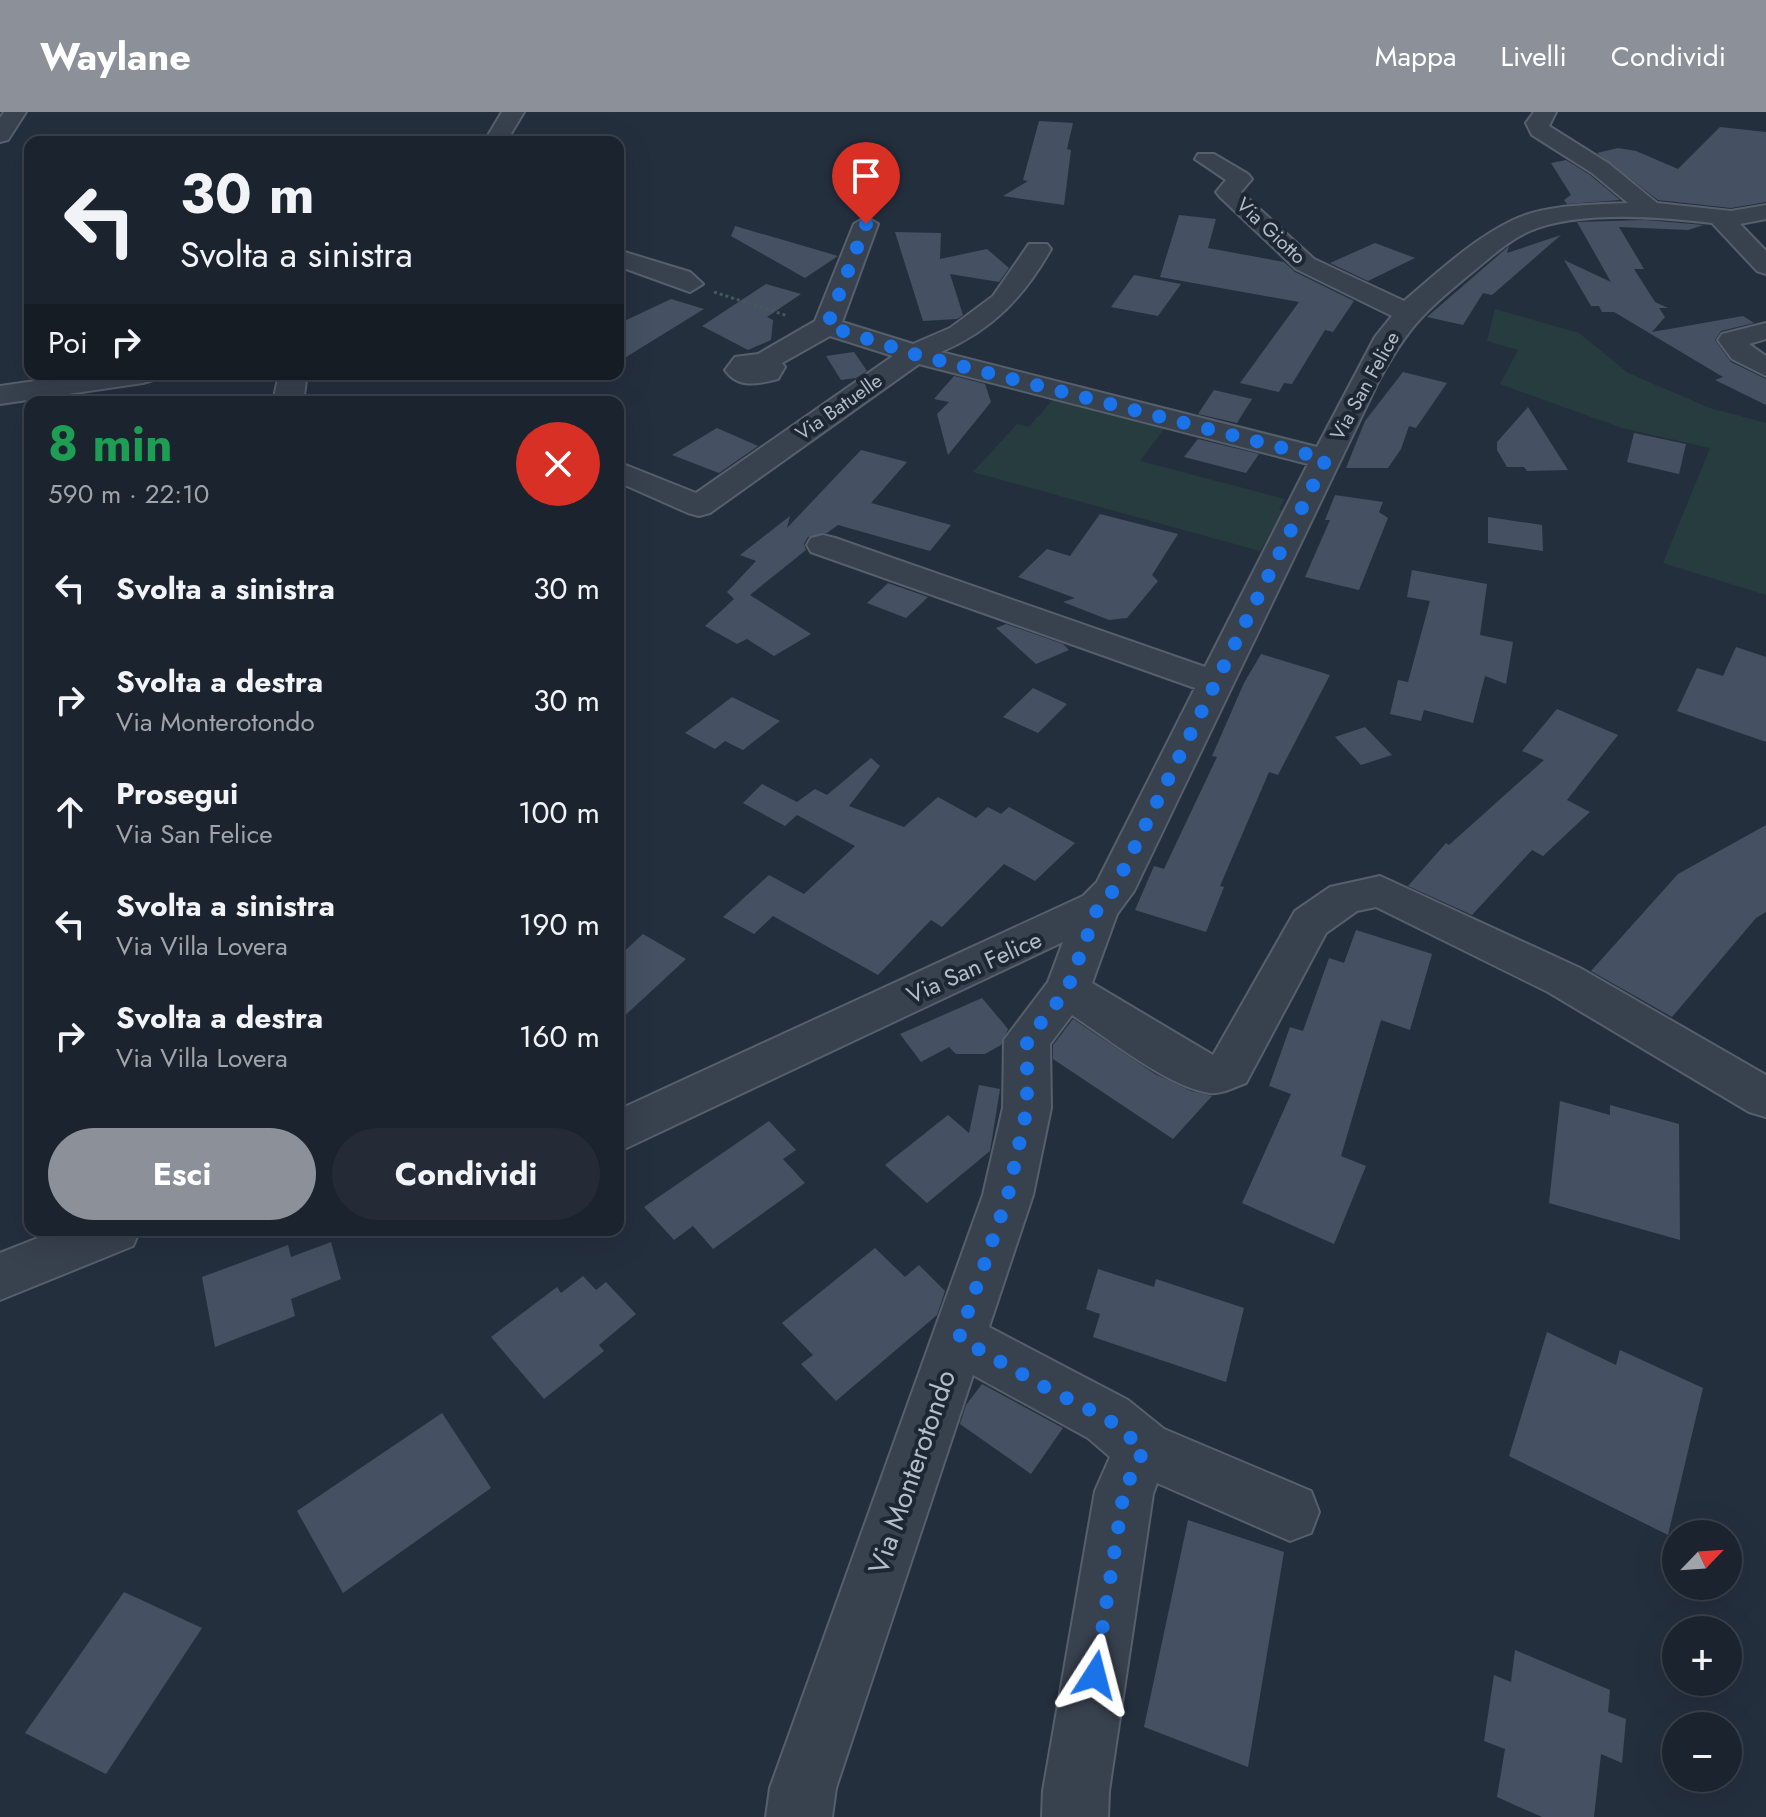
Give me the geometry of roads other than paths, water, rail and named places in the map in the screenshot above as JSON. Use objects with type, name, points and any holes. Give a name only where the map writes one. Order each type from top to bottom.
[{"type":"street","points":[[0,135],[15,112]]},
{"type":"street","points":[[499,136],[513,112]]},
{"type":"street","points":[[1545,112],[1537,123],[1540,130],[1600,168],[1650,209]]},
{"type":"street","name":"Via Giotto","points":[[1206,159],[1240,179],[1228,192],[1305,264],[1408,313]]},
{"type":"street","name":"Via San Felice","points":[[624,1129],[1066,925],[1098,907],[1113,891],[1389,337],[1436,286],[1524,224],[1581,213],[1650,209],[1720,217],[1766,212]]},
{"type":"street","points":[[1720,217],[1765,264]]},
{"type":"street","points":[[764,362],[827,326],[866,224]]},
{"type":"street","name":"Via Batuelle","points":[[624,474],[699,506],[914,354],[960,334],[1002,302],[1022,278],[1038,249]]},
{"type":"street","points":[[624,260],[681,277],[690,284]]},
{"type":"street","points":[[827,326],[914,354],[1040,401],[1326,459]]},
{"type":"street","points":[[1766,331],[1732,340],[1742,353],[1766,368]]},
{"type":"street","points":[[0,395],[102,380]]},
{"type":"street","points":[[823,545],[1215,683]]},
{"type":"street","points":[[1067,990],[1188,1065],[1212,1075],[1229,1070],[1310,922],[1345,898],[1380,891],[1564,980],[1766,1098]]},
{"type":"street","name":"Via Monterotondo","points":[[799,1817],[803,1788],[1008,1195],[1027,1108],[1027,1040],[1067,990],[1098,907]]},
{"type":"street","points":[[0,1277],[100,1236]]},
{"type":"street","points":[[959,1338],[1108,1419],[1144,1449],[1290,1512]]},
{"type":"street","points":[[1075,1817],[1076,1791],[1124,1491],[1144,1449]]}]
